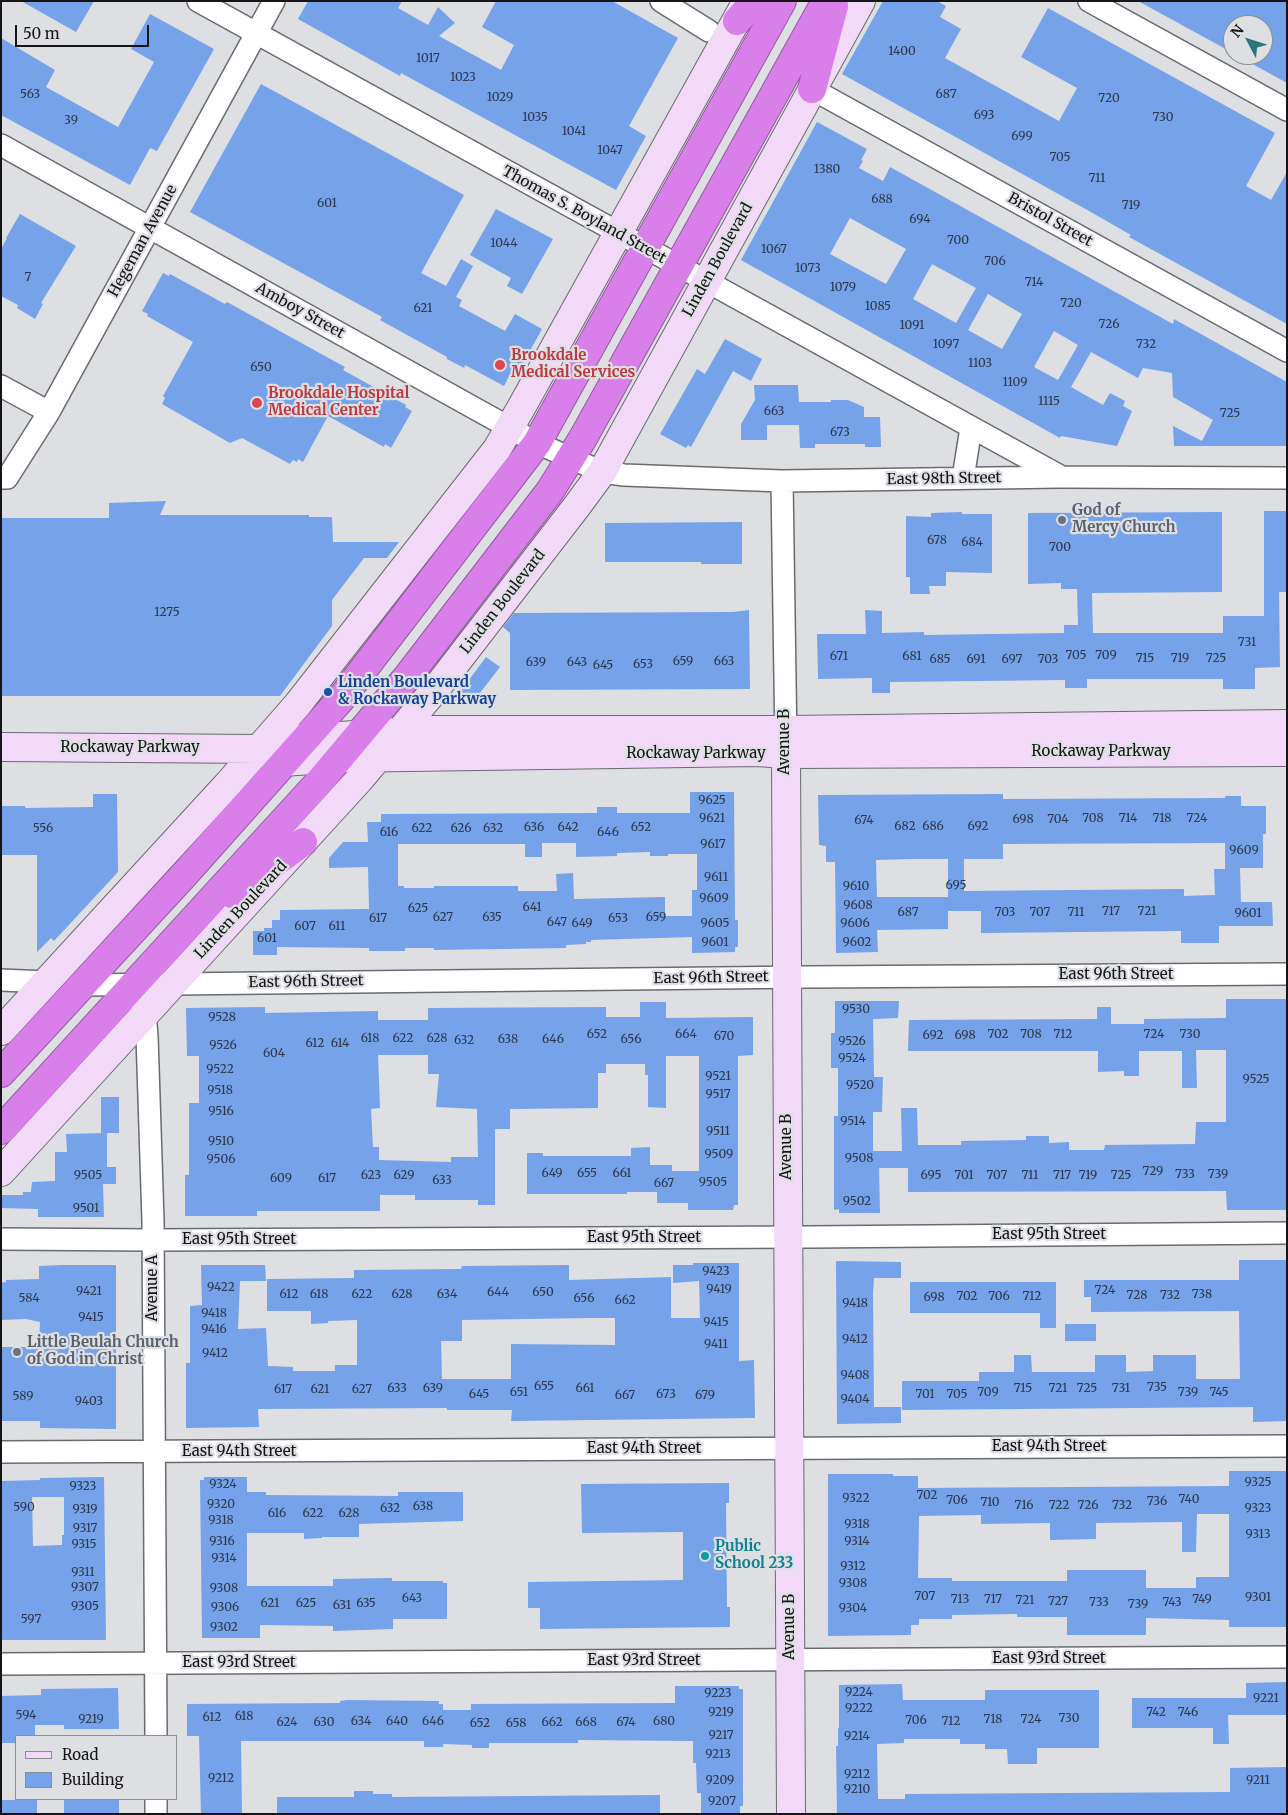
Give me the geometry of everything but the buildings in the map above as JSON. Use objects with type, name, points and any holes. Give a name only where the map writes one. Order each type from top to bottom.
[{"type":"highway","points":[[742,11],[755,1]]},
{"type":"highway","points":[[1,1073],[184,875],[340,700],[537,443],[782,1]]},
{"type":"highway","name":"Linden Boulevard","points":[[1,1130],[339,758],[408,676],[550,491],[571,458],[826,1]]},
{"type":"highway","points":[[812,89],[835,1]]},
{"type":"highway","points":[[192,922],[303,842]]},
{"type":"street","name":"Thomas S. Boyland Street","points":[[198,1],[1061,477]]},
{"type":"street","name":"Hegeman Avenue","points":[[4,478],[49,412],[274,1]]},
{"type":"street","points":[[661,1],[709,31]]},
{"type":"street","name":"Linden Boulevard","points":[[1,1172],[303,842],[399,732],[438,686],[602,472],[861,1]]},
{"type":"street","points":[[1089,1],[1287,110]]},
{"type":"street","points":[[1,1032],[260,748],[312,687],[497,449],[619,234],[742,11]]},
{"type":"street","name":"Bristol Street","points":[[812,89],[1287,351]]},
{"type":"street","name":"Amboy Street","points":[[1,145],[537,443],[602,472]]},
{"type":"street","points":[[1,386],[49,412]]},
{"type":"street","points":[[963,478],[972,428]]},
{"type":"street","name":"East 98th Street","points":[[602,472],[624,475],[782,481],[1061,477],[1287,478]]},
{"type":"street","name":"Avenue B","points":[[782,481],[786,742],[791,1814]]},
{"type":"street","name":"Rockaway Parkway","points":[[283,762],[339,758],[757,752],[786,742],[1287,724]]},
{"type":"street","name":"Rockaway Parkway","points":[[1,747],[260,748],[284,740],[444,730],[786,742],[1287,752]]},
{"type":"street","points":[[260,748],[283,762]]},
{"type":"street","name":"East 96th Street","points":[[135,984],[1287,974]]},
{"type":"street","points":[[1,980],[47,982]]},
{"type":"street","points":[[82,985],[135,984]]},
{"type":"street","name":"Avenue A","points":[[135,984],[145,1013],[147,1036],[153,1240],[156,1735]]},
{"type":"street","name":"East 95th Street","points":[[1,1240],[1287,1233]]},
{"type":"street","name":"East 94th Street","points":[[1,1452],[1287,1446]]},
{"type":"street","name":"East 93rd Street","points":[[1,1664],[1287,1657]]},
{"type":"street","points":[[156,1800],[156,1814]]},
{"type":"place","name":"Brookdale Medical Services","points":[[500,365]]},
{"type":"place","name":"Brookdale Hospital Medical Center","points":[[257,403]]},
{"type":"place","name":"God of Mercy Church","points":[[1062,520]]},
{"type":"place","name":"Linden Boulevard & Rockaway Parkway","points":[[328,692]]},
{"type":"place","name":"Little Beulah Church of God in Christ","points":[[17,1352]]},
{"type":"place","name":"Public School 233","points":[[705,1556]]}]
